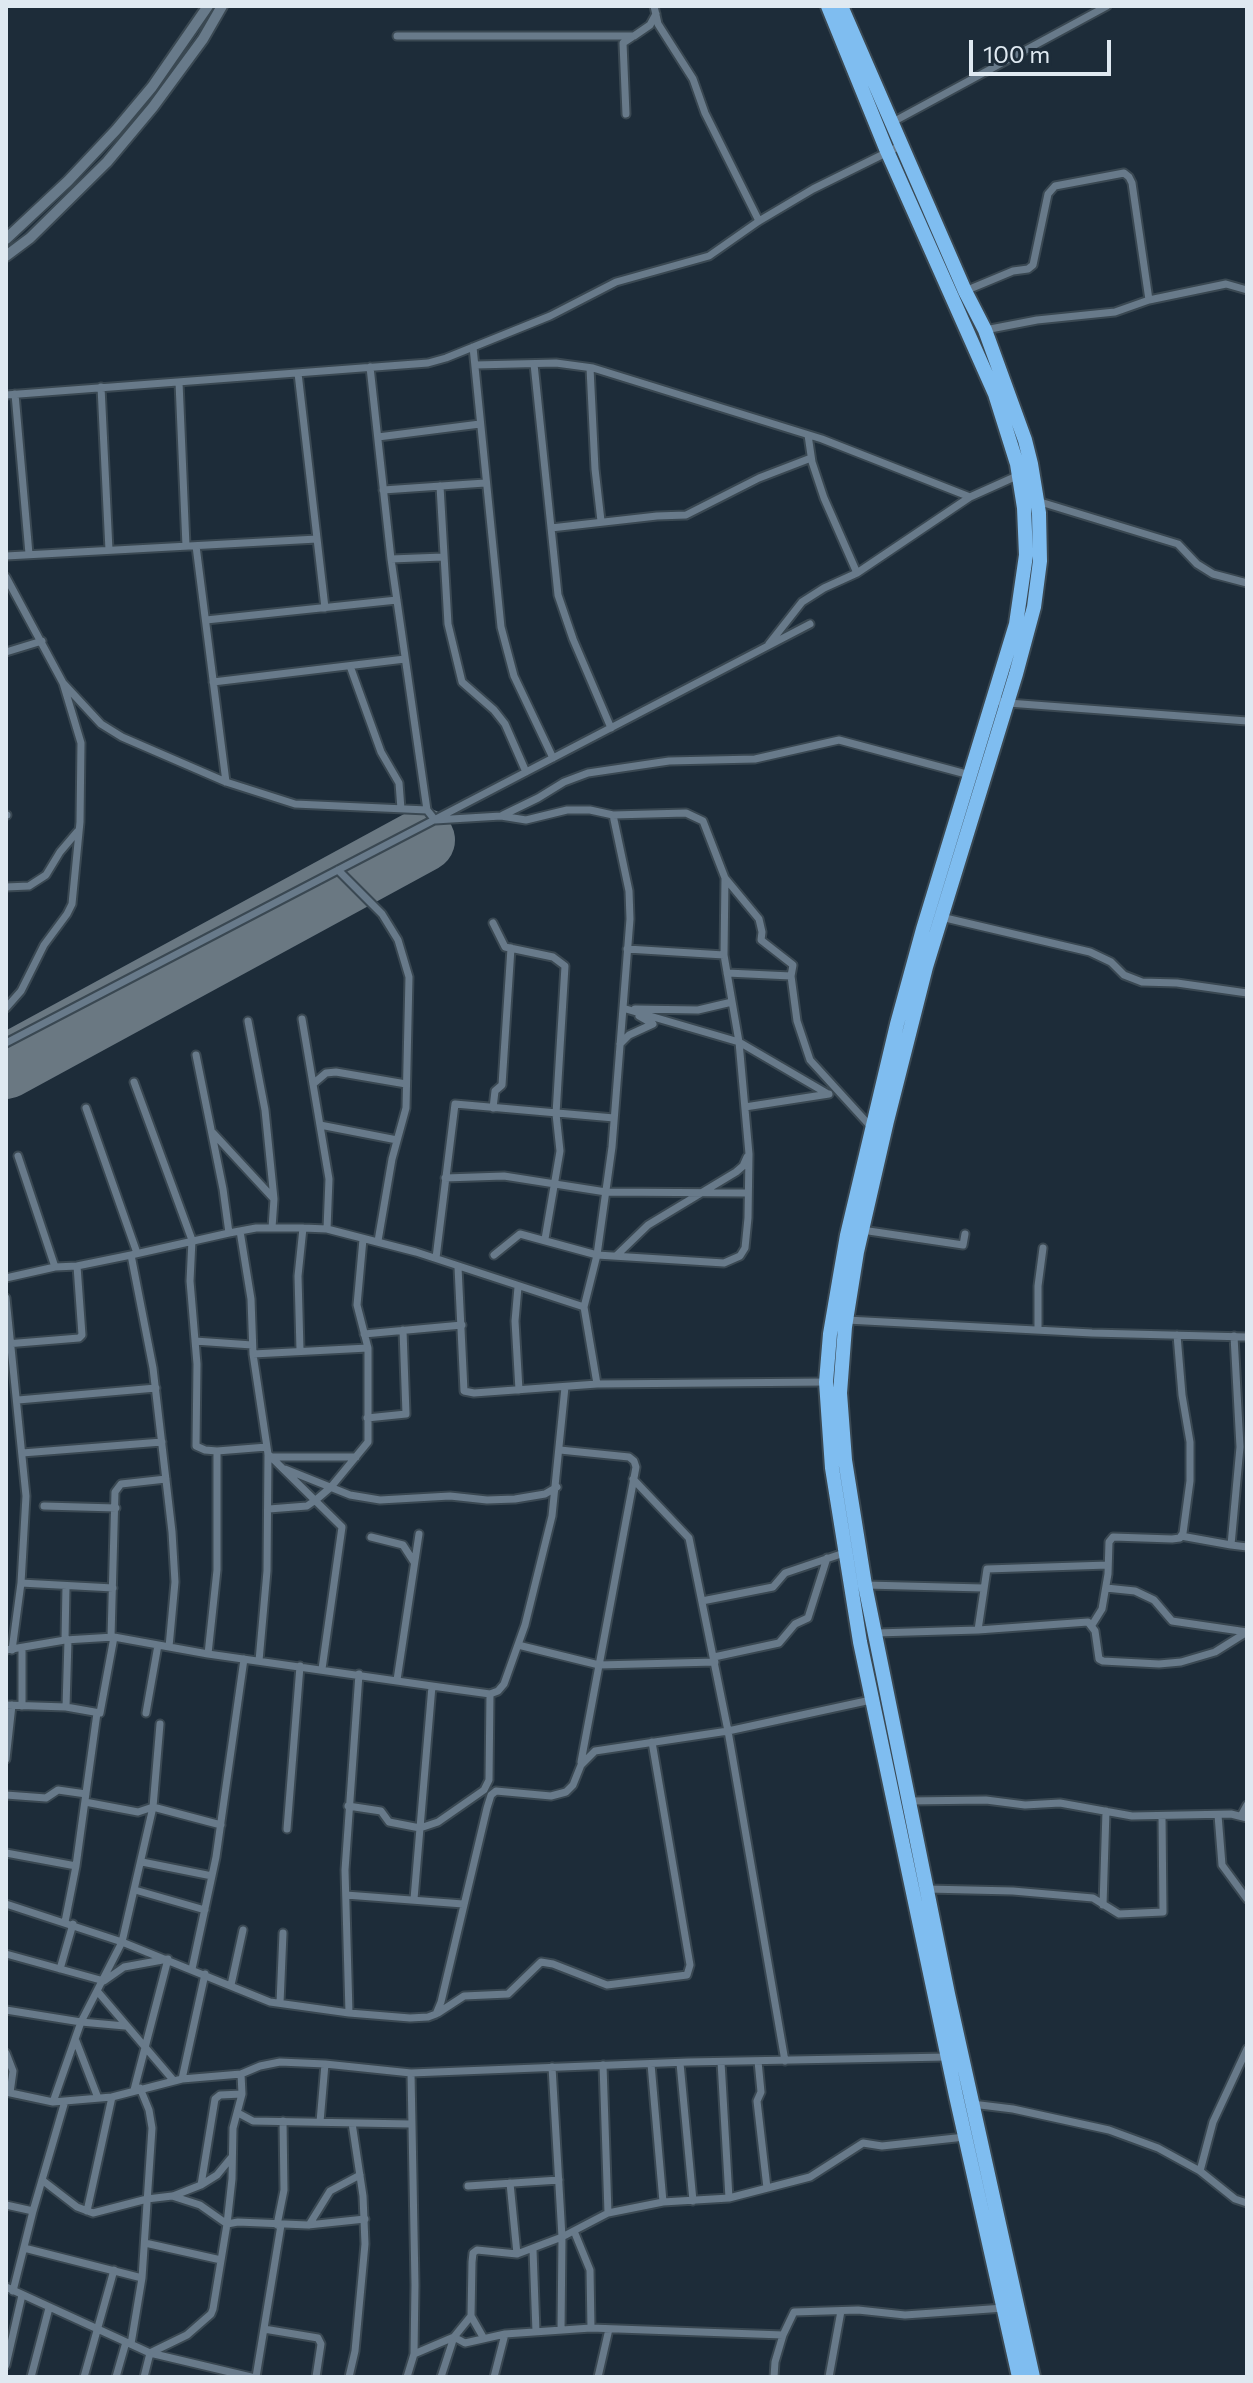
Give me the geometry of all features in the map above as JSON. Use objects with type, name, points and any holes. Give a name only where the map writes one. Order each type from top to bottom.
[{"type":"highway","points":[[828,6],[884,126],[902,145],[985,330],[1025,440],[1037,501],[1040,561],[1028,633],[970,775],[910,975],[872,1128],[835,1300],[826,1382],[829,1443],[844,1553],[909,1801],[1033,2377]]},
{"type":"highway","points":[[841,6],[884,126],[887,151],[995,394],[1019,475],[1026,532],[1024,579],[1001,701],[913,1017],[862,1230],[840,1384],[842,1437],[874,1633],[880,1697],[947,2057],[1019,2377]]},
{"type":"street","points":[[6,239],[68,181],[116,130],[161,75],[208,6]]},
{"type":"street","points":[[6,256],[30,238],[107,162],[153,107],[203,39],[222,6]]},
{"type":"street","points":[[884,126],[1107,6]]},
{"type":"street","points":[[626,114],[623,43],[650,25],[655,10]]},
{"type":"street","points":[[655,10],[658,24],[693,79],[705,113],[759,221]]},
{"type":"street","points":[[397,36],[634,36]]},
{"type":"street","points":[[29,554],[10,395],[428,363],[550,316],[616,282],[709,256],[759,221],[902,145]]},
{"type":"street","points":[[965,291],[1033,265],[1048,194],[1055,186],[1124,173],[1132,183],[1149,300]]},
{"type":"street","points":[[985,330],[1037,320],[1115,312],[1149,300],[1226,284],[1247,290]]},
{"type":"street","points":[[473,347],[497,605],[514,676],[553,758]]},
{"type":"street","points":[[475,365],[556,363],[590,368],[808,435],[970,497]]},
{"type":"street","points":[[534,364],[558,595],[611,728]]},
{"type":"street","points":[[370,367],[405,659],[427,810],[435,820]]},
{"type":"street","points":[[590,368],[601,521]]},
{"type":"street","points":[[298,373],[325,608]]},
{"type":"street","points":[[179,382],[186,546]]},
{"type":"street","points":[[101,387],[109,550]]},
{"type":"street","points":[[378,437],[480,424]]},
{"type":"street","points":[[808,435],[811,458],[824,498],[857,573]]},
{"type":"street","points":[[551,528],[686,515],[759,478],[811,458]]},
{"type":"street","points":[[766,647],[802,602],[857,573],[970,497],[1019,475]]},
{"type":"street","points":[[383,490],[485,483]]},
{"type":"street","points":[[440,486],[448,624],[462,682],[505,724],[526,772]]},
{"type":"street","points":[[1037,501],[1178,544],[1205,570],[1247,583]]},
{"type":"street","points":[[6,556],[317,539]]},
{"type":"street","points":[[196,546],[226,782]]},
{"type":"street","points":[[391,559],[443,557]]},
{"type":"street","points":[[6,577],[63,683],[81,743],[79,830],[72,904],[44,945],[21,991],[6,1008]]},
{"type":"street","points":[[206,620],[397,600]]},
{"type":"street","points":[[6,1043],[810,624]]},
{"type":"street","points":[[6,652],[42,641]]},
{"type":"street","points":[[213,682],[405,659]]},
{"type":"street","points":[[350,666],[381,752],[399,783],[401,809]]},
{"type":"street","points":[[63,683],[101,724],[122,737],[226,782],[295,804],[427,810]]},
{"type":"street","points":[[1001,701],[1247,721]]},
{"type":"street","points":[[501,816],[564,782],[588,773],[669,761],[706,762],[768,757],[803,746],[839,740],[970,775]]},
{"type":"street","points":[[435,820],[501,816],[526,820],[567,810],[590,810],[613,815],[686,813],[703,821],[725,878],[759,919],[761,940],[793,965],[791,976],[797,1021],[810,1060],[872,1128]]},
{"type":"street","points":[[597,1384],[584,1307],[597,1255],[606,1192],[624,1009],[629,891],[613,815]]},
{"type":"street","points":[[6,887],[29,886],[46,875],[79,830]]},
{"type":"street","points":[[338,870],[382,914],[402,951],[409,977],[406,1108],[378,1241]]},
{"type":"street","points":[[494,1255],[520,1234],[597,1255],[724,1263],[740,1256],[745,1248],[749,1154],[739,1042],[724,955],[725,878]]},
{"type":"street","points":[[941,917],[1090,952],[1111,962],[1124,975],[1142,982],[1177,983],[1247,993]]},
{"type":"street","points":[[493,923],[501,943],[553,957],[565,966],[556,1114],[560,1151],[545,1239]]},
{"type":"street","points":[[493,1108],[495,1091],[502,1085],[511,948]]},
{"type":"street","points":[[627,949],[724,955]]},
{"type":"street","points":[[727,973],[791,976]]},
{"type":"street","points":[[624,1009],[698,1010],[732,1002]]},
{"type":"street","points":[[624,1009],[739,1042],[828,1094]]},
{"type":"street","points":[[620,1044],[629,1035],[653,1024],[624,1009]]},
{"type":"street","points":[[302,1019],[329,1179],[327,1229]]},
{"type":"street","points":[[248,1021],[265,1110],[274,1199],[272,1228]]},
{"type":"street","points":[[196,1055],[229,1233]]},
{"type":"street","points":[[313,1084],[326,1073],[336,1072],[406,1084]]},
{"type":"street","points":[[134,1082],[192,1240],[190,1281],[195,1341],[196,1446],[217,1451],[341,1459],[358,1456]]},
{"type":"street","points":[[745,1107],[838,1093]]},
{"type":"street","points":[[436,1258],[455,1104],[614,1118]]},
{"type":"street","points":[[86,1108],[134,1254],[156,1388],[175,1582],[169,1647]]},
{"type":"street","points":[[320,1125],[397,1140]]},
{"type":"street","points":[[212,1131],[274,1199]]},
{"type":"street","points":[[616,1256],[648,1225],[743,1166],[749,1154]]},
{"type":"street","points":[[18,1156],[55,1267]]},
{"type":"street","points":[[445,1178],[504,1176],[606,1192],[748,1193]]},
{"type":"street","points":[[300,1350],[298,1276],[303,1228]]},
{"type":"street","points":[[6,1277],[77,1266],[240,1231],[327,1229],[436,1258],[584,1307]]},
{"type":"street","points":[[862,1230],[963,1245],[965,1234]]},
{"type":"street","points":[[240,1231],[251,1299],[253,1349],[270,1453],[267,1571],[259,1661]]},
{"type":"street","points":[[269,1509],[307,1506],[331,1487],[368,1442],[368,1348],[357,1305],[363,1239]]},
{"type":"street","points":[[1038,1330],[1038,1286],[1043,1248]]},
{"type":"street","points":[[9,1344],[79,1338],[82,1335],[77,1266]]},
{"type":"street","points":[[458,1267],[464,1391],[597,1384],[826,1382]]},
{"type":"street","points":[[518,1287],[515,1321],[519,1390]]},
{"type":"street","points":[[6,1298],[26,1496],[21,1583],[9,1650],[67,1640],[113,1637],[432,1686],[490,1694],[498,1691],[504,1684],[518,1645],[552,1516],[565,1387]]},
{"type":"street","points":[[847,1320],[1247,1337]]},
{"type":"street","points":[[364,1334],[462,1325]]},
{"type":"street","points":[[367,1418],[406,1414],[403,1330]]},
{"type":"street","points":[[1177,1335],[1190,1442],[1188,1504],[1181,1536]]},
{"type":"street","points":[[1231,1545],[1240,1447],[1234,1336]]},
{"type":"street","points":[[195,1341],[253,1349],[328,1351],[368,1348]]},
{"type":"street","points":[[18,1400],[156,1388]]},
{"type":"street","points":[[22,1453],[162,1442]]},
{"type":"street","points":[[436,2014],[491,1795],[496,1791],[551,1796],[566,1792],[573,1785],[581,1765],[636,1467],[629,1457],[560,1450]]},
{"type":"street","points":[[208,1654],[217,1570],[217,1451]]},
{"type":"street","points":[[270,1453],[339,1521],[343,1532],[322,1669]]},
{"type":"street","points":[[285,1469],[350,1495],[380,1500],[450,1496],[515,1499],[545,1494],[557,1487]]},
{"type":"street","points":[[6,1759],[9,1705],[66,1707],[97,1713],[102,1710],[113,1637],[115,1492],[121,1484],[166,1479]]},
{"type":"street","points":[[633,1479],[689,1538],[715,1660],[785,2061]]},
{"type":"street","points":[[44,1506],[116,1508]]},
{"type":"street","points":[[397,1680],[419,1534]]},
{"type":"street","points":[[1092,1625],[1102,1609],[1109,1542],[1113,1537],[1172,1539],[1181,1536],[1247,1547]]},
{"type":"street","points":[[371,1537],[403,1545],[415,1564]]},
{"type":"street","points":[[702,1601],[773,1587],[785,1573],[844,1553]]},
{"type":"street","points":[[518,1645],[599,1665],[715,1660],[779,1643],[795,1624],[808,1618],[827,1558]]},
{"type":"street","points":[[978,1630],[987,1569],[1108,1565]]},
{"type":"street","points":[[21,1583],[113,1588]]},
{"type":"street","points":[[865,1585],[983,1588]]},
{"type":"street","points":[[66,1586],[66,1707]]},
{"type":"street","points":[[1106,1588],[1135,1591],[1154,1600],[1172,1621],[1247,1632]]},
{"type":"street","points":[[874,1633],[1088,1622],[1095,1631],[1099,1659],[1113,1662],[1181,1662],[1215,1652],[1247,1632]]},
{"type":"street","points":[[146,1713],[158,1645]]},
{"type":"street","points":[[22,1648],[22,1706]]},
{"type":"street","points":[[192,1969],[221,1825],[244,1659]]},
{"type":"street","points":[[287,1829],[300,1666]]},
{"type":"street","points":[[349,2013],[346,1895],[348,1806],[359,1674]]},
{"type":"street","points":[[414,1899],[432,1686]]},
{"type":"street","points":[[348,1806],[381,1811],[389,1822],[420,1828],[438,1822],[484,1790],[487,1785],[490,1694]]},
{"type":"street","points":[[581,1765],[595,1751],[728,1731],[880,1697]]},
{"type":"street","points":[[60,1969],[97,1713]]},
{"type":"street","points":[[53,2102],[81,2022],[122,1942],[153,1807],[160,1724]]},
{"type":"street","points":[[6,1904],[122,1942],[280,2003],[349,2013],[428,2017],[464,1996],[508,1994],[541,1962],[607,1985],[687,1975],[690,1965],[652,1742]]},
{"type":"street","points":[[6,1795],[46,1798],[58,1790],[138,1812],[153,1807],[221,1825]]},
{"type":"street","points":[[909,1801],[986,1800],[1025,1805],[1060,1803],[1132,1816],[1162,1817],[1244,1817],[1247,1805]]},
{"type":"street","points":[[1103,1905],[1106,1811]]},
{"type":"street","points":[[1218,1815],[1222,1865],[1247,1899]]},
{"type":"street","points":[[927,1889],[1013,1891],[1093,1898],[1119,1914],[1163,1912],[1162,1817]]},
{"type":"street","points":[[6,1853],[76,1866]]},
{"type":"street","points":[[142,1862],[212,1876]]},
{"type":"street","points":[[135,1890],[205,1910]]},
{"type":"street","points":[[346,1895],[463,1904]]},
{"type":"street","points":[[231,1985],[243,1930]]},
{"type":"street","points":[[280,2003],[283,1933]]},
{"type":"street","points":[[6,1954],[104,1981]]},
{"type":"street","points":[[104,1981],[124,1967],[168,1959]]},
{"type":"street","points":[[116,2377],[129,2343],[142,2278],[145,2243],[152,2128],[149,2110],[137,2089],[168,1959]]},
{"type":"street","points":[[178,2080],[205,1974]]},
{"type":"street","points":[[98,1992],[125,2026],[178,2080]]},
{"type":"street","points":[[6,2010],[125,2026]]},
{"type":"street","points":[[76,2041],[98,2098]]},
{"type":"street","points":[[1200,2171],[1213,2122],[1247,2051]]},
{"type":"street","points":[[6,2053],[13,2071],[8,2093],[53,2102],[112,2097],[178,2080],[241,2074],[280,2062],[411,2073],[947,2057]]},
{"type":"street","points":[[758,2061],[761,2092],[757,2101],[767,2188]]},
{"type":"street","points":[[721,2062],[729,2198]]},
{"type":"street","points":[[680,2063],[693,2201]]},
{"type":"street","points":[[320,2122],[325,2064]]},
{"type":"street","points":[[651,2064],[663,2202]]},
{"type":"street","points":[[603,2065],[608,2213]]},
{"type":"street","points":[[552,2067],[562,2237],[561,2330]]},
{"type":"street","points":[[407,2377],[414,2354],[416,2227],[410,2124],[411,2073]]},
{"type":"street","points":[[150,2353],[187,2335],[211,2314],[227,2224],[233,2128],[242,2094],[241,2074]]},
{"type":"street","points":[[201,2185],[215,2099],[220,2095],[242,2094]]},
{"type":"street","points":[[87,2211],[112,2097]]},
{"type":"street","points":[[65,2101],[10,2289],[150,2353],[217,2373],[254,2377],[284,2190],[283,2121]]},
{"type":"street","points":[[972,2104],[1013,2109],[1109,2130],[1158,2148],[1200,2171],[1235,2199],[1247,2203]]},
{"type":"street","points":[[238,2113],[253,2121],[410,2124]]},
{"type":"street","points":[[349,2377],[357,2333],[365,2219],[352,2123]]},
{"type":"street","points":[[483,2337],[471,2316],[475,2251],[517,2254],[562,2237],[608,2213],[663,2202],[729,2198],[810,2177],[863,2143],[882,2146],[965,2137]]},
{"type":"street","points":[[42,2180],[71,2203],[87,2211],[103,2212],[147,2199],[172,2196],[201,2185],[217,2175],[232,2156]]},
{"type":"street","points":[[308,2225],[330,2191],[360,2175]]},
{"type":"street","points":[[468,2186],[559,2180]]},
{"type":"street","points":[[510,2183],[517,2254]]},
{"type":"street","points":[[172,2196],[200,2205],[227,2224],[308,2225],[365,2219]]},
{"type":"street","points":[[6,2205],[33,2211]]},
{"type":"street","points":[[574,2231],[590,2270],[591,2328]]},
{"type":"street","points":[[145,2243],[221,2260]]},
{"type":"street","points":[[24,2248],[142,2278]]},
{"type":"street","points":[[533,2250],[536,2332]]},
{"type":"street","points":[[84,2377],[114,2270]]},
{"type":"street","points":[[6,2365],[22,2295]]},
{"type":"street","points":[[31,2377],[49,2308]]},
{"type":"street","points":[[774,2377],[783,2335],[794,2312],[858,2310],[905,2315],[1004,2308]]},
{"type":"street","points":[[829,2377],[841,2311]]},
{"type":"street","points":[[441,2377],[454,2337],[471,2316]]},
{"type":"street","points":[[454,2337],[465,2343],[505,2334],[591,2328],[783,2335]]},
{"type":"street","points":[[264,2329],[318,2338],[321,2344],[316,2377]]},
{"type":"street","points":[[598,2377],[609,2329]]},
{"type":"street","points":[[494,2377],[505,2334]]},
{"type":"street","points":[[414,2354],[454,2337]]},
{"type":"street","points":[[144,2377],[150,2353]]},
{"type":"runway","points":[[6,1067],[423,840]]}]
